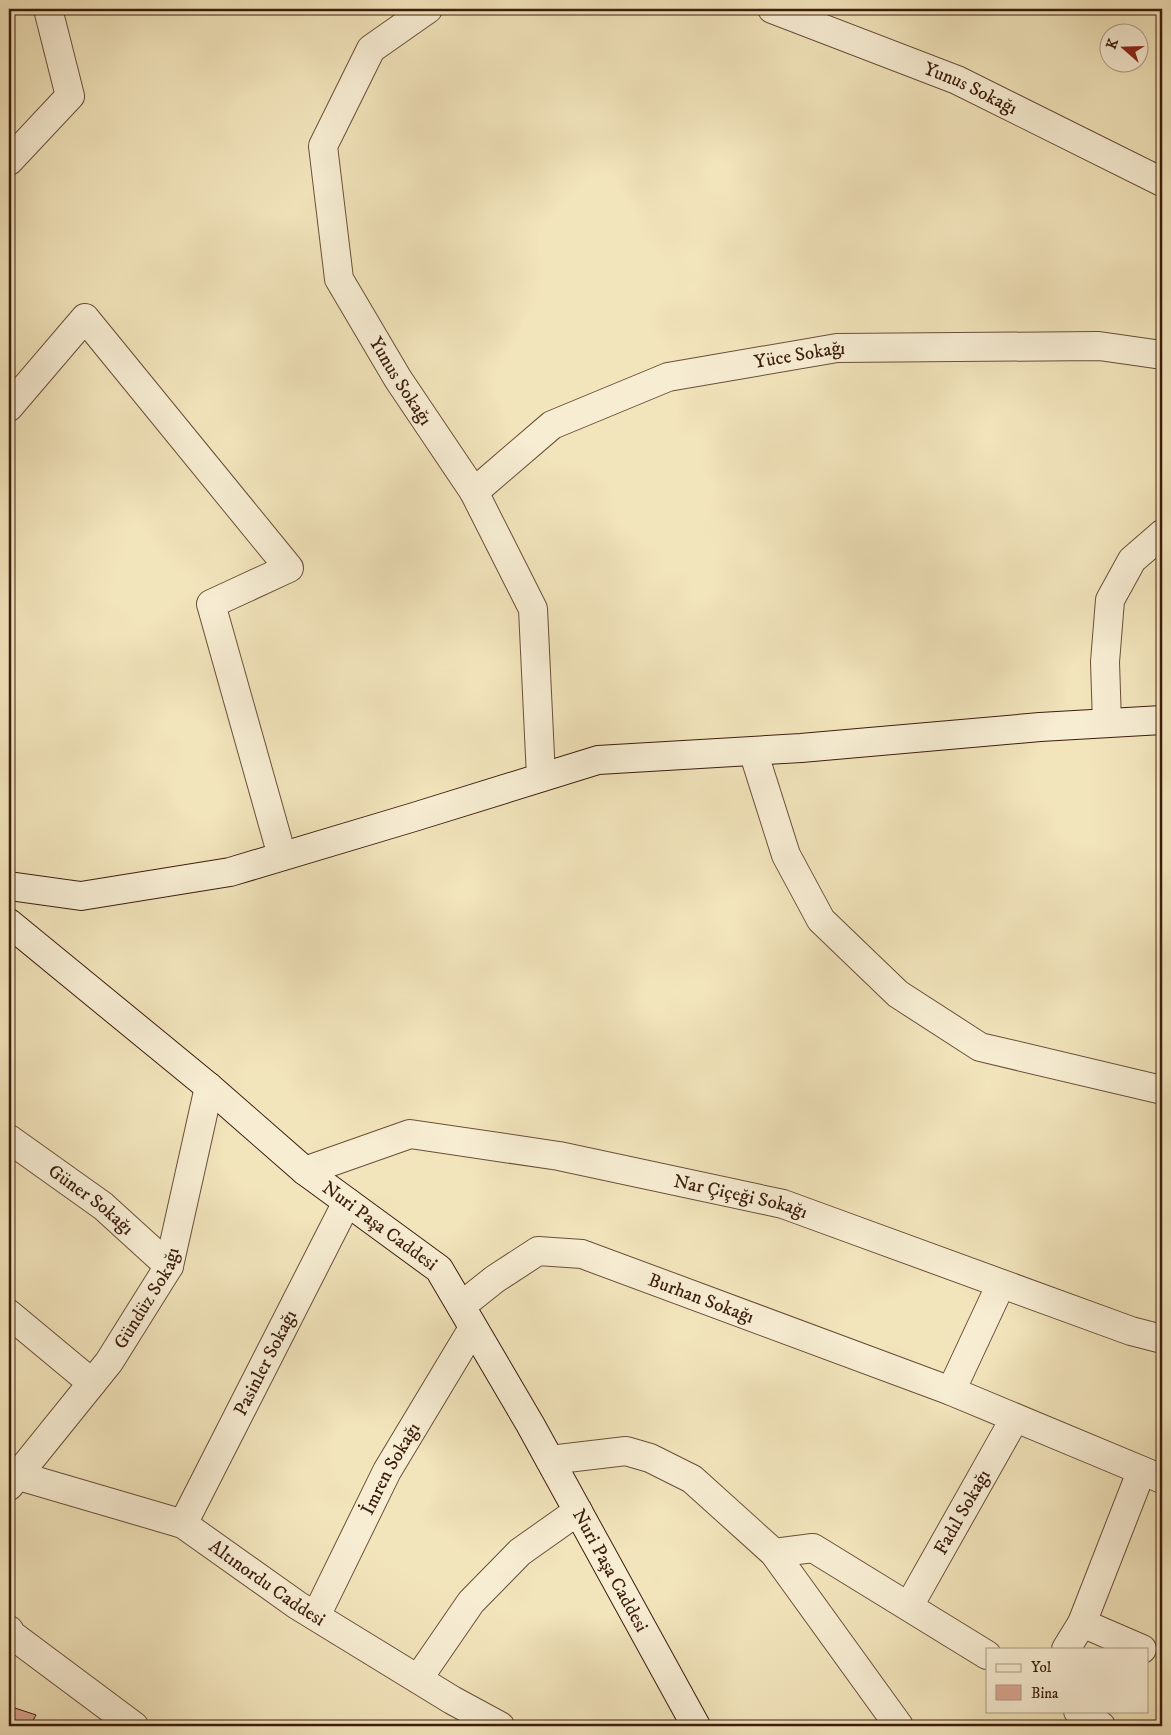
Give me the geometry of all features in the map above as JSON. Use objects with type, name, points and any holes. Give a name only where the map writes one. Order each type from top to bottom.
[{"type":"street","points":[[9,161],[70,96],[48,9]]},
{"type":"street","name":"Yunus Sokağı","points":[[428,9],[371,49],[322,146],[339,279],[398,379],[474,492],[533,609],[541,777]]},
{"type":"street","name":"Yunus Sokağı","points":[[772,9],[957,80],[1162,182]]},
{"type":"street","points":[[9,406],[85,318],[289,568],[211,604],[282,856]]},
{"type":"street","name":"Yüce Sokağı","points":[[474,492],[552,425],[668,377],[837,348],[1099,346],[1162,355]]},
{"type":"street","points":[[1107,723],[1105,662],[1110,600],[1132,560],[1162,534]]},
{"type":"street","points":[[9,886],[81,896],[230,872],[598,760],[753,751],[1162,720]]},
{"type":"street","points":[[753,751],[786,855],[821,920],[898,994],[980,1047],[1162,1090]]},
{"type":"street","name":"Nuri Paşa Caddesi","points":[[9,923],[208,1087],[305,1171],[439,1269],[550,1460],[696,1726]]},
{"type":"street","name":"Gündüz Sokağı","points":[[12,1479],[108,1362],[169,1266],[208,1087]]},
{"type":"street","name":"Nar Çiçeği Sokağı","points":[[305,1171],[410,1134],[559,1156],[783,1204],[1132,1331],[1162,1339]]},
{"type":"street","name":"Güner Sokağı","points":[[9,1139],[103,1206],[169,1266]]},
{"type":"street","name":"Pasinler Sokağı","points":[[184,1524],[347,1202]]},
{"type":"street","name":"Burhan Sokağı","points":[[467,1317],[495,1279],[538,1251],[582,1254],[951,1391],[1152,1475]]},
{"type":"street","points":[[951,1391],[1001,1284]]},
{"type":"street","points":[[9,1314],[92,1383]]},
{"type":"street","name":"İmren Sokağı","points":[[316,1616],[467,1317]]},
{"type":"street","name":"Fadıl Sokağı","points":[[909,1606],[1015,1418]]},
{"type":"street","points":[[550,1460],[626,1451],[650,1458],[692,1479],[774,1552],[899,1726]]},
{"type":"street","points":[[1067,1648],[1082,1622],[1152,1475]]},
{"type":"street","name":"Altınordu Caddesi","points":[[12,1479],[184,1524],[297,1605],[452,1700],[500,1726]]},
{"type":"street","points":[[418,1679],[471,1602],[520,1552],[578,1511]]},
{"type":"street","points":[[774,1552],[813,1548],[986,1654]]},
{"type":"street","points":[[1082,1622],[1140,1648]]},
{"type":"street","points":[[9,1630],[12,1635],[134,1726]]},
{"type":"street","points":[[1148,1651],[1162,1658]]},
{"type":"street","points":[[1080,1712],[1101,1726]]},
{"type":"building","points":[[9,1706],[36,1715],[30,1726],[9,1726]]}]
